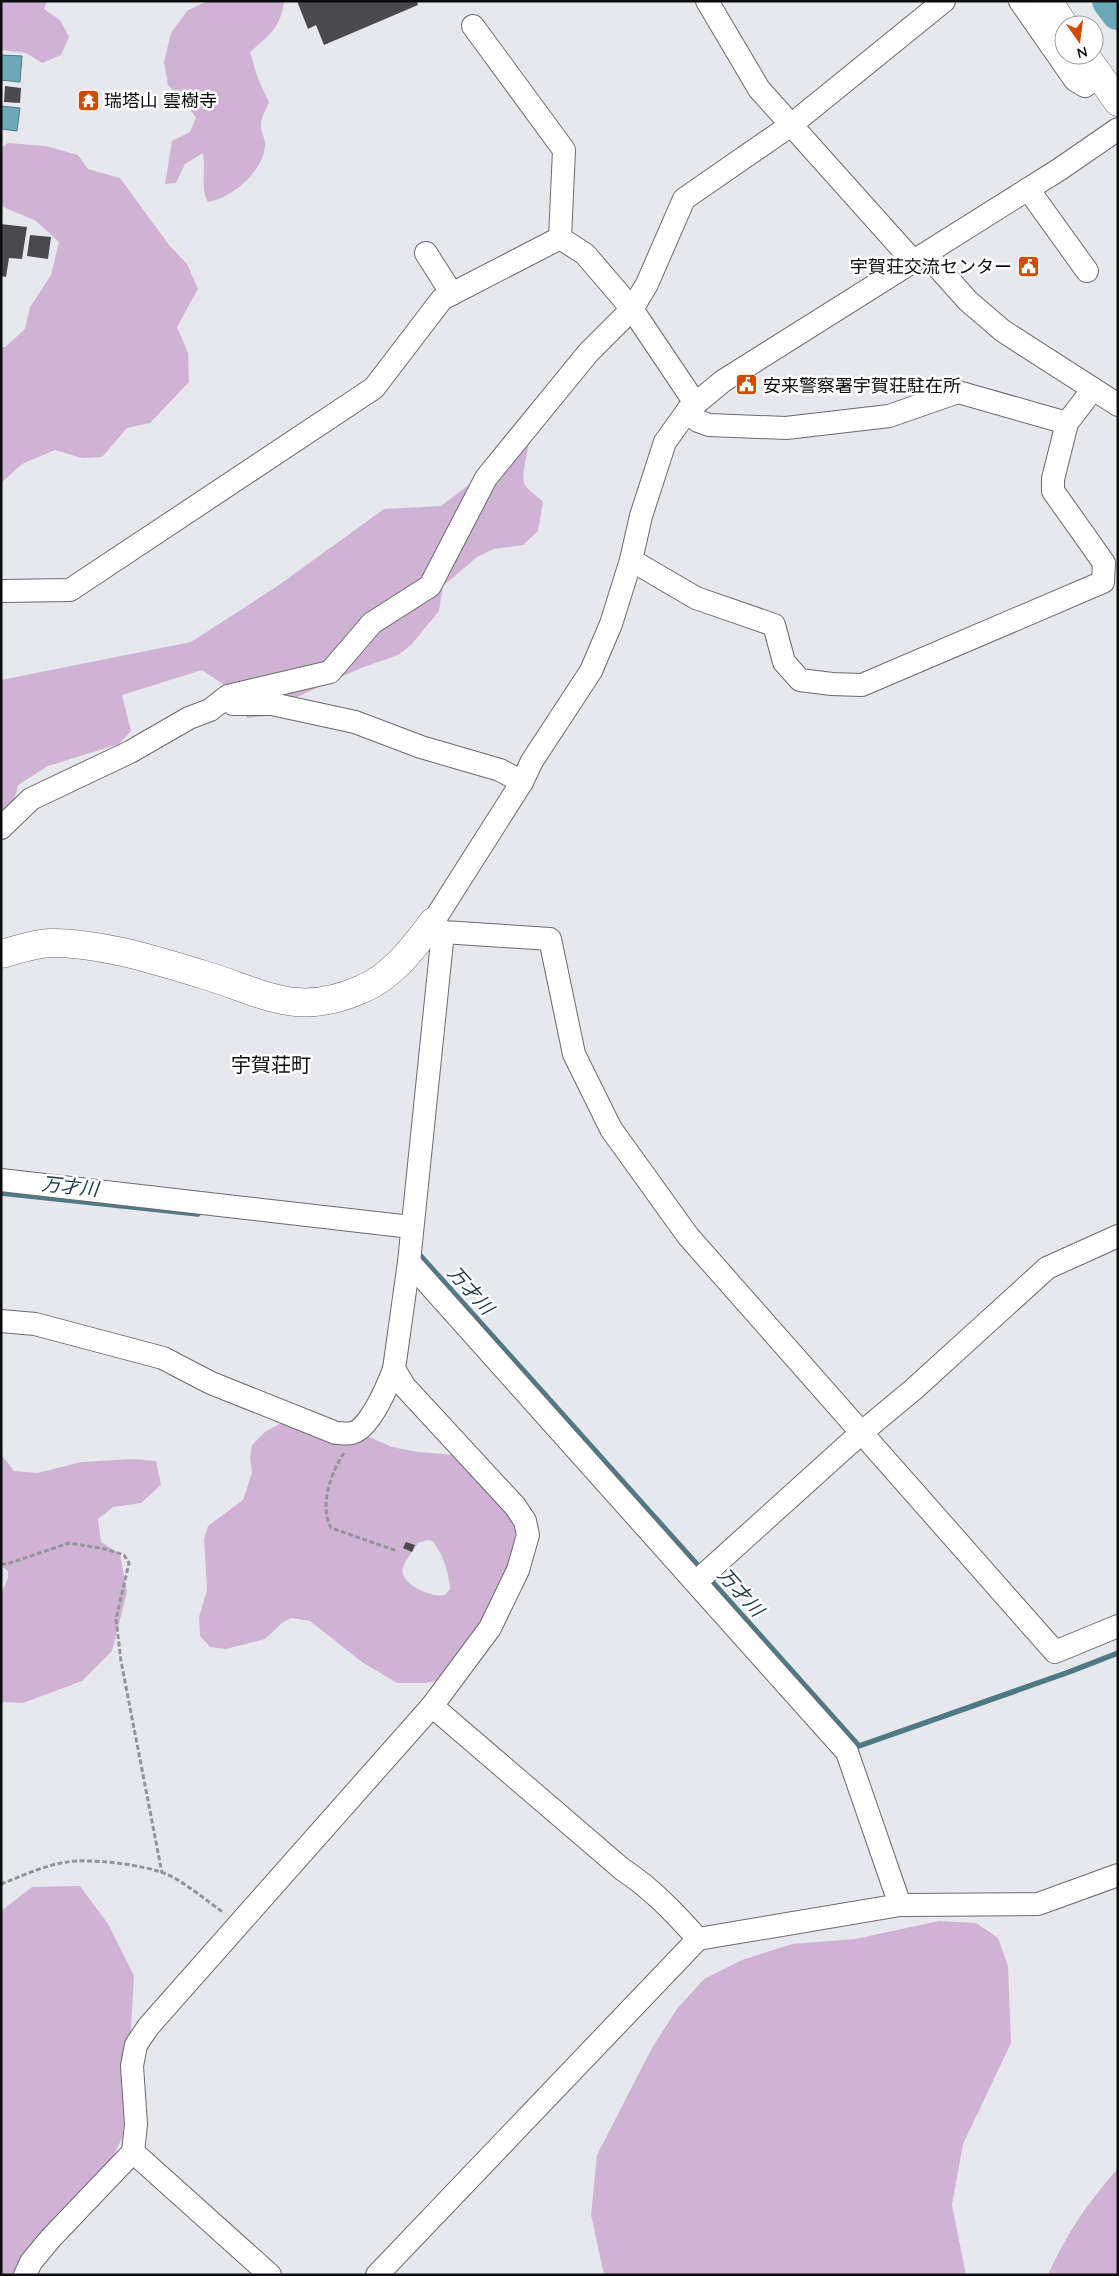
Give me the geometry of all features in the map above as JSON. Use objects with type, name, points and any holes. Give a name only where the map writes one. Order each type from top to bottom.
[{"type":"street","points":[[707,1],[759,89],[790,124],[919,257],[1003,331],[1118,405]]},
{"type":"street","points":[[210,710],[228,696],[330,672],[372,623],[430,586],[486,478],[588,353],[632,309],[647,284],[684,199],[790,124],[944,1]]},
{"type":"street","points":[[1020,1],[1054,50]]},
{"type":"street","points":[[1048,1],[1057,15]]},
{"type":"street","points":[[473,26],[564,150],[560,238]]},
{"type":"street","points":[[1065,65],[1075,80],[1085,86],[1092,65]]},
{"type":"street","points":[[1092,65],[1118,102]]},
{"type":"street","points":[[1,954],[48,943],[94,946],[203,974],[281,1001],[310,1002],[326,1000],[363,989],[398,965],[438,927],[522,782],[532,761],[591,671],[611,624],[631,560],[641,516],[665,442],[692,407],[723,381],[1028,189],[1118,129]]},
{"type":"street","points":[[1028,189],[1087,271]]},
{"type":"street","points":[[1,591],[70,590],[374,388],[442,300],[560,238]]},
{"type":"street","points":[[560,238],[585,254],[632,309],[692,407],[698,421],[709,425],[786,428],[889,416],[958,392],[1067,423]]},
{"type":"street","points":[[426,253],[452,294]]},
{"type":"street","points":[[631,560],[696,598],[774,625],[784,662],[800,680],[862,685],[1103,582],[1104,563],[1053,491],[1053,479],[1067,423],[1092,389]]},
{"type":"street","points":[[1,828],[31,799],[130,752],[189,718],[225,705],[272,704],[355,722],[421,747],[500,770],[522,782]]},
{"type":"street","points":[[1,1321],[35,1324],[164,1358],[211,1383],[336,1433],[354,1433],[371,1415],[394,1369],[409,1262],[438,927]]},
{"type":"street","points":[[438,927],[550,939],[574,1054],[611,1129],[688,1236],[1055,1652],[1118,1626]]},
{"type":"street","points":[[1,1180],[411,1227]]},
{"type":"street","points":[[703,1576],[861,1433],[914,1389],[1046,1268],[1118,1236]]},
{"type":"street","points":[[409,1262],[703,1576],[847,1752],[900,1905]]},
{"type":"street","points":[[25,2275],[31,2262],[51,2238],[132,2152],[136,2124],[132,2066],[136,2045],[148,2027],[432,1706],[490,1628],[518,1570],[528,1530],[515,1506],[405,1387],[394,1369]]},
{"type":"street","points":[[432,1706],[622,1869],[646,1885],[698,1939]]},
{"type":"street","points":[[377,2275],[698,1939],[900,1905],[1038,1904],[1118,1875]]},
{"type":"street","points":[[132,2152],[270,2275]]},
{"type":"path","points":[[354,1433],[355,1437],[338,1462],[326,1505],[326,1518],[331,1528],[397,1551]]},
{"type":"path","points":[[1,1564],[7,1564],[69,1543],[105,1549],[124,1555],[129,1563],[116,1619],[121,1661],[162,1873]]},
{"type":"path","points":[[1,1884],[50,1866],[68,1862],[113,1864],[154,1869],[239,1923]]},
{"type":"shaded area","points":[[1,1],[47,1],[44,9],[60,20],[69,37],[61,55],[42,63],[26,53],[1,50]]},
{"type":"shaded area","points":[[208,1],[284,1],[280,18],[273,30],[250,52],[258,79],[269,102],[261,121],[265,143],[263,156],[259,165],[245,182],[227,195],[208,202],[204,191],[203,153],[185,164],[176,183],[165,184],[172,141],[190,132],[196,118],[187,105],[168,85],[164,62],[171,33],[188,10]]},
{"type":"shaded area","points":[[8,143],[46,146],[78,155],[88,169],[120,178],[169,245],[187,264],[198,289],[177,327],[188,353],[189,382],[150,423],[127,428],[102,457],[82,458],[55,450],[22,464],[1,483],[1,347],[5,347],[25,329],[30,307],[51,275],[59,242],[36,221],[1,206],[1,148]]},
{"type":"shaded area","points":[[529,434],[523,474],[525,485],[543,502],[538,531],[523,545],[494,549],[477,557],[443,586],[439,611],[411,645],[398,655],[361,668],[286,702],[268,716],[247,718],[235,692],[202,670],[122,695],[131,731],[119,744],[48,766],[18,785],[14,801],[1,812],[1,680],[191,642],[276,587],[384,509],[441,506],[504,458]]},
{"type":"shaded area","points":[[281,1423],[367,1436],[392,1447],[418,1452],[456,1455],[472,1466],[516,1524],[513,1561],[486,1616],[440,1680],[425,1683],[397,1683],[362,1662],[310,1621],[291,1618],[282,1623],[265,1639],[226,1649],[210,1647],[200,1636],[199,1617],[207,1590],[204,1539],[208,1526],[243,1500],[252,1473],[250,1458],[252,1445],[265,1432]],"holes":[[[427,1540],[433,1541],[443,1558],[448,1577],[450,1589],[445,1595],[432,1594],[417,1589],[406,1579],[403,1573],[404,1564],[418,1543]]]},
{"type":"shaded area","points":[[1,1454],[14,1471],[37,1473],[82,1462],[133,1459],[156,1461],[161,1485],[141,1503],[113,1507],[98,1519],[101,1542],[120,1554],[127,1592],[112,1651],[82,1681],[23,1703],[1,1702],[1,1593],[8,1578],[8,1571],[1,1566]]},
{"type":"shaded area","points":[[80,1886],[108,1924],[134,1976],[125,2132],[113,2157],[63,2211],[13,2275],[1,2275],[1,1911],[32,1887]]},
{"type":"shaded area","points":[[939,1921],[976,1923],[998,1938],[1008,1966],[1011,2043],[963,2144],[952,2205],[966,2275],[604,2275],[591,2215],[597,2155],[652,2048],[677,2009],[704,1979],[742,1960],[792,1944],[855,1939]]},
{"type":"shaded area","points":[[1118,2168],[1118,2275],[1048,2275],[1079,2218]]},
{"type":"water","points":[[1,55],[22,56],[20,82],[1,80]]},
{"type":"water","points":[[1,106],[20,108],[17,131],[1,129]]},
{"type":"building","points":[[297,1],[417,1],[418,5],[324,45],[316,25],[308,29]]},
{"type":"building","points":[[5,86],[21,88],[20,103],[4,102]]},
{"type":"building","points":[[1,224],[27,227],[22,259],[9,258],[6,277],[1,276]]},
{"type":"building","points":[[30,235],[51,237],[48,259],[27,256]]},
{"type":"building","points":[[406,1542],[415,1545],[412,1552],[403,1548]]},
{"type":"waterway","points":[[1109,1],[1118,13]]},
{"type":"waterway","name":"万才川","points":[[1,1193],[198,1214]]},
{"type":"waterway","name":"万才川","points":[[418,1253],[702,1570]]},
{"type":"waterway","name":"万才川","points":[[708,1577],[859,1746],[1118,1653]]},
{"type":"place","name":"瑞塔山 雲樹寺","points":[[88,100]]},
{"type":"place","name":"宇賀荘交流センター","points":[[1028,266]]},
{"type":"place","name":"安来警察署宇賀荘駐在所","points":[[747,385]]},
{"type":"district","name":"宇賀荘町","points":[[271,1064]]}]
